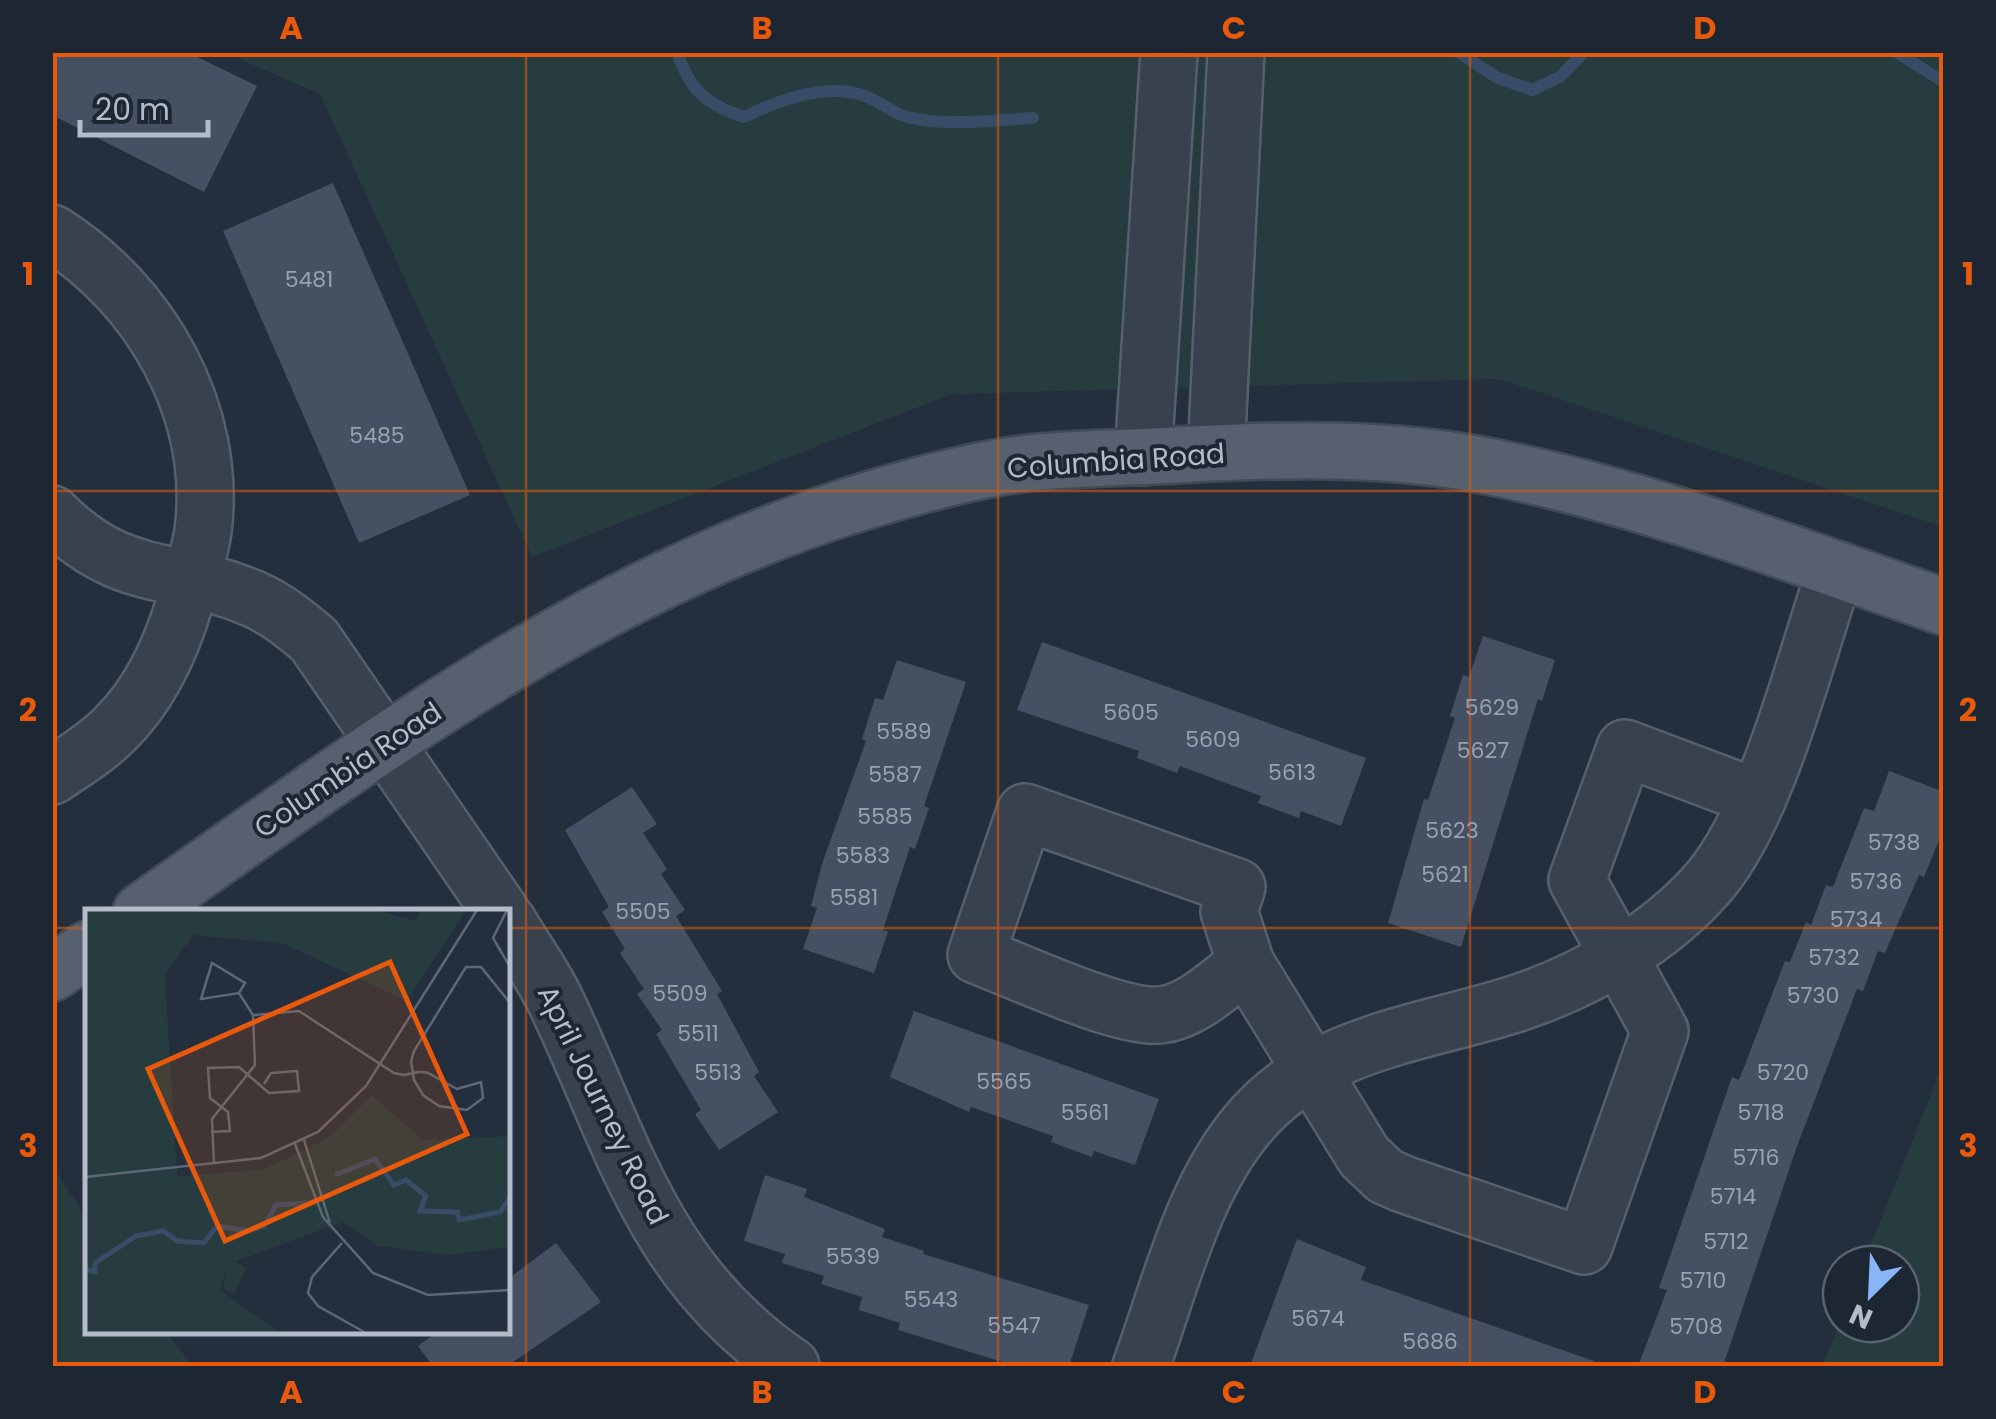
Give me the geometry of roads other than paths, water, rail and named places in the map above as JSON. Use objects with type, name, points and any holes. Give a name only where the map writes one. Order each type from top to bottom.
[{"type":"main road","name":"Columbia Road","points":[[145,909],[386,740],[547,641],[667,576],[788,526],[899,491],[1018,464],[1300,449],[1494,467],[1624,499],[1944,607]]},
{"type":"main road","points":[[52,973],[85,951]]},
{"type":"street","points":[[1143,457],[1169,52]]},
{"type":"street","points":[[1216,453],[1236,52]]},
{"type":"street","points":[[52,233],[132,300],[158,339],[188,400],[203,477],[203,531],[164,662],[113,731],[52,776]]},
{"type":"street","points":[[52,514],[110,560],[253,598],[283,614],[314,640],[499,909]]},
{"type":"street","points":[[1142,1366],[1218,1168],[1248,1124],[1314,1072],[1368,1042],[1518,1003],[1617,958],[1708,882],[1758,798],[1836,569]]},
{"type":"street","points":[[1246,964],[1191,1004],[1162,1015],[1134,1013],[976,955],[1025,812],[1237,887],[1229,911],[1246,964],[1314,1072],[1346,1133],[1385,1176],[1584,1246],[1660,1031],[1578,880],[1624,748],[1758,798]]},
{"type":"street","name":"April Journey Road","points":[[510,925],[554,998],[640,1196],[660,1228],[700,1284],[790,1366]]},
{"type":"waterway","points":[[677,52],[701,95],[744,117],[788,99],[835,91],[865,96],[902,115],[922,120],[1033,118]]},
{"type":"waterway","points":[[1458,52],[1496,77],[1532,90],[1560,77],[1584,52]]},
{"type":"waterway","points":[[1896,52],[1944,82]]}]
